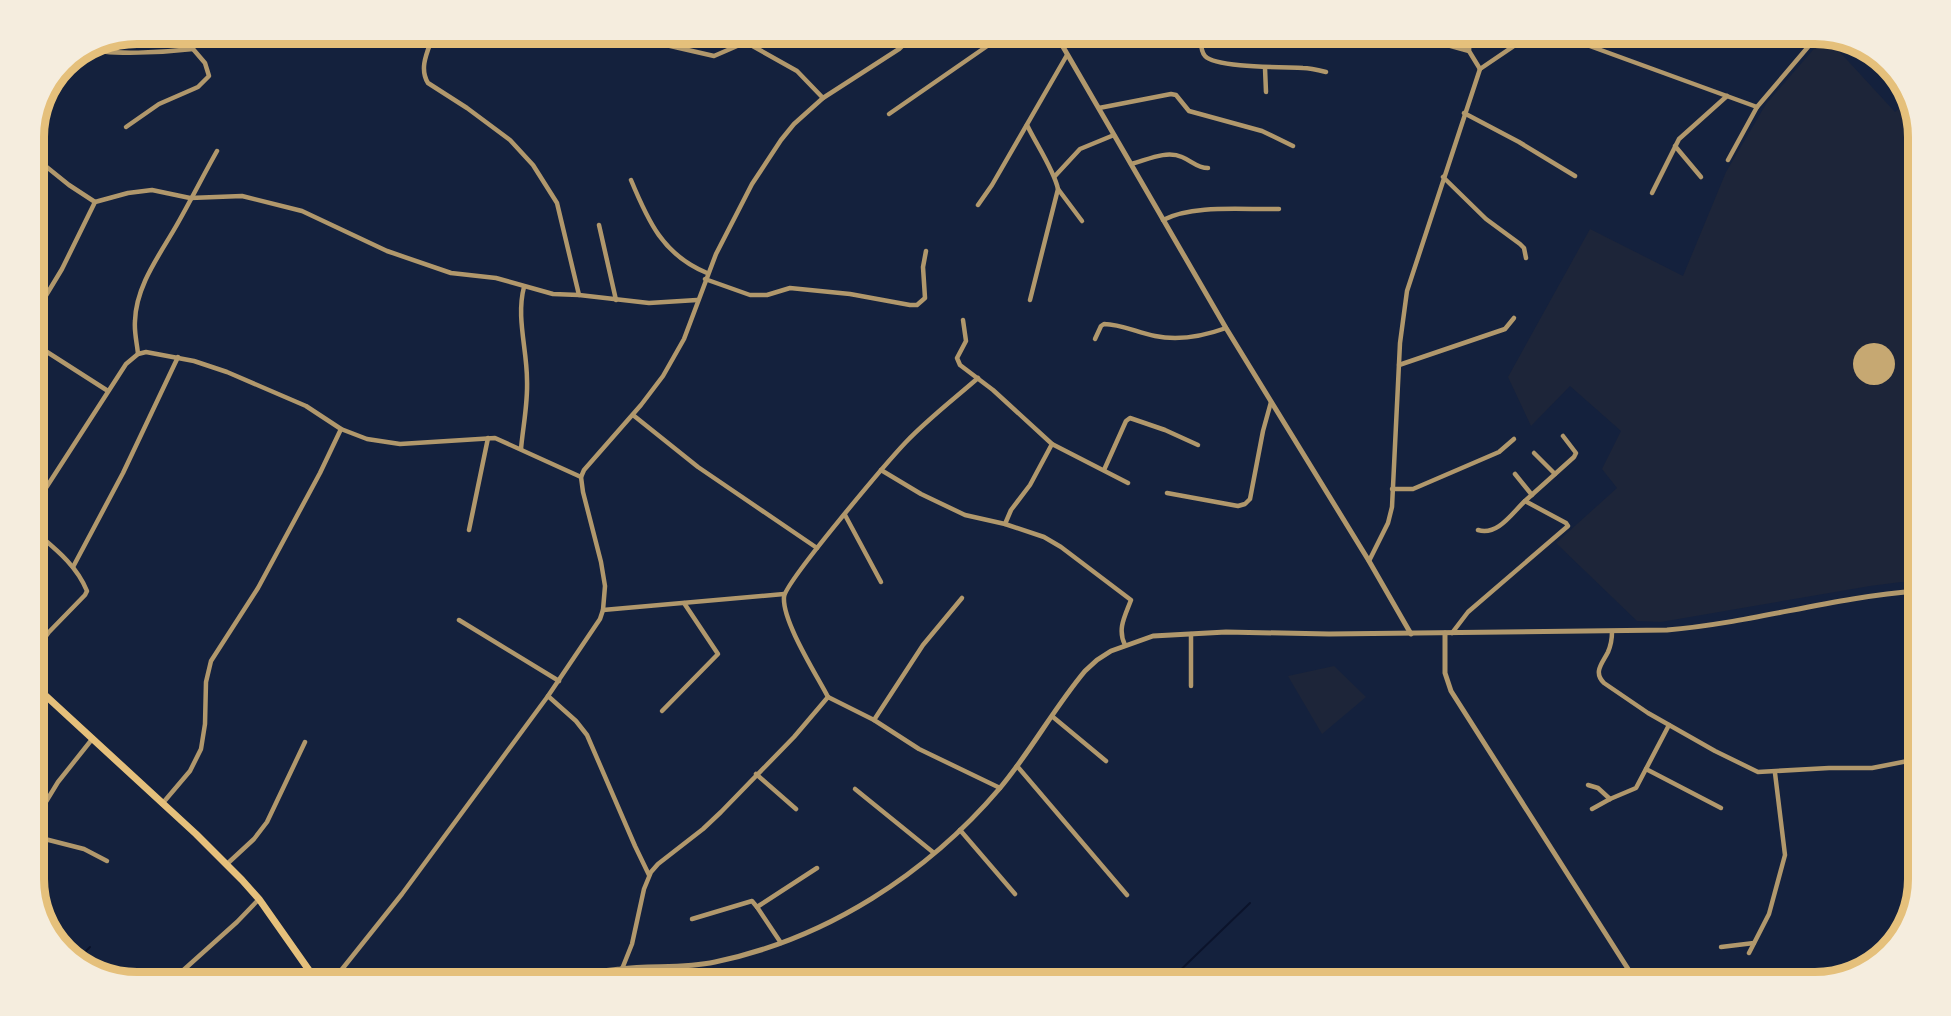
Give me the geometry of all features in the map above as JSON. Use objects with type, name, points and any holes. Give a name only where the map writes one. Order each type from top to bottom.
[{"type":"main road","points":[[44,694],[227,864],[259,899],[311,973]]},
{"type":"street","points":[[126,127],[159,104],[204,82],[209,76],[205,63],[190,44]]},
{"type":"street","points":[[430,44],[423,71],[428,83],[510,140],[533,165],[557,203],[579,295]]},
{"type":"street","points":[[665,44],[714,56],[741,44]]},
{"type":"street","points":[[746,44],[796,71],[823,98]]},
{"type":"street","points":[[339,973],[402,894],[559,681],[595,628],[603,610],[605,586],[581,477],[589,462],[652,391],[675,355],[684,339],[707,273],[752,184],[770,154],[794,124],[823,98],[904,44]]},
{"type":"street","points":[[889,114],[990,44]]},
{"type":"street","points":[[1060,44],[1226,328],[1369,561],[1411,634]]},
{"type":"street","points":[[1201,44],[1202,50],[1209,59],[1239,66],[1306,68],[1326,72]]},
{"type":"street","points":[[1444,44],[1469,51]]},
{"type":"street","points":[[1469,44],[1469,51],[1480,69]]},
{"type":"street","points":[[1369,561],[1388,523],[1392,507],[1399,365],[1407,291],[1480,69],[1516,44]]},
{"type":"street","points":[[1582,44],[1757,107]]},
{"type":"street","points":[[1728,160],[1757,107],[1811,44]]},
{"type":"street","points":[[100,51],[109,53],[193,49]]},
{"type":"street","points":[[978,205],[992,185],[1067,55]]},
{"type":"street","points":[[1265,68],[1266,92]]},
{"type":"street","points":[[1099,108],[1171,94],[1176,95],[1189,111],[1262,131],[1293,146]]},
{"type":"street","points":[[1652,194],[1679,139],[1727,96]]},
{"type":"street","points":[[1464,113],[1520,142],[1575,176]]},
{"type":"street","points":[[1027,125],[1055,176],[1058,189],[1082,221]]},
{"type":"street","points":[[1055,176],[1080,149],[1114,135]]},
{"type":"street","points":[[1675,146],[1701,177]]},
{"type":"street","points":[[138,354],[135,322],[138,302],[153,263],[217,151]]},
{"type":"street","points":[[1131,164],[1170,153],[1183,157],[1200,168],[1208,168]]},
{"type":"street","points":[[44,165],[95,202],[128,193],[152,190],[190,198],[242,196],[261,199],[302,211],[387,251],[451,273],[496,278],[553,294],[664,303],[697,300]]},
{"type":"street","points":[[1443,177],[1486,219],[1520,244],[1524,248],[1526,258]]},
{"type":"street","points":[[631,180],[644,212],[661,239],[682,260],[707,273]]},
{"type":"street","points":[[1030,300],[1058,189]]},
{"type":"street","points":[[44,299],[62,269],[95,202]]},
{"type":"street","points":[[1163,220],[1182,213],[1230,209],[1279,209]]},
{"type":"street","points":[[599,225],[616,300]]},
{"type":"street","points":[[705,279],[750,295],[767,295],[790,288],[850,294],[910,305],[917,304],[925,298],[923,267],[926,251]]},
{"type":"street","points":[[521,449],[526,419],[527,388],[526,357],[519,309],[524,287]]},
{"type":"street","points":[[1399,365],[1505,328],[1514,318]]},
{"type":"street","points":[[963,320],[966,341],[957,361],[1052,444],[1128,483]]},
{"type":"street","points":[[1095,339],[1104,324],[1156,337],[1180,338],[1206,335],[1226,328]]},
{"type":"street","points":[[44,350],[108,391]]},
{"type":"street","points":[[44,491],[126,364],[138,354],[146,352],[178,357],[227,372],[281,394],[306,406],[341,429],[367,439],[387,443],[488,438],[501,440],[581,477]]},
{"type":"street","points":[[73,567],[123,473],[178,357]]},
{"type":"street","points":[[978,378],[907,441],[818,548],[784,594],[785,609],[793,631],[828,697],[874,720],[919,749],[1000,788]]},
{"type":"street","points":[[1167,493],[1238,506],[1245,504],[1250,499],[1271,402]]},
{"type":"street","points":[[633,415],[698,467],[818,548]]},
{"type":"street","points":[[1104,470],[1126,421],[1130,418],[1198,445]]},
{"type":"street","points":[[162,804],[190,771],[201,749],[205,724],[206,682],[211,661],[258,588],[320,474],[341,429]]},
{"type":"street","points":[[1478,530],[1494,531],[1576,453],[1563,436]]},
{"type":"street","points":[[469,530],[488,438]]},
{"type":"street","points":[[1392,489],[1413,489],[1499,452],[1514,439]]},
{"type":"street","points":[[1005,524],[1011,510],[1026,492],[1052,444]]},
{"type":"street","points":[[1534,453],[1555,474]]},
{"type":"street","points":[[881,470],[933,501],[965,515],[1035,533],[1061,547],[1131,600],[1121,627],[1120,636],[1125,645]]},
{"type":"street","points":[[1515,474],[1532,495]]},
{"type":"street","points":[[1452,633],[1468,612],[1568,526],[1525,501]]},
{"type":"street","points":[[845,515],[881,582]]},
{"type":"street","points":[[44,539],[73,567],[87,591],[44,639]]},
{"type":"street","points":[[595,973],[622,969],[685,967],[749,954],[781,943],[820,925],[895,885],[960,830],[1000,788],[1085,671],[1097,660],[1125,645],[1153,636],[1226,632],[1411,634],[1612,632],[1697,627],[1863,597],[1908,592]]},
{"type":"street","points":[[603,610],[784,594]]},
{"type":"street","points":[[874,720],[923,645],[962,598]]},
{"type":"street","points":[[662,711],[718,654],[684,603]]},
{"type":"street","points":[[459,620],[559,681]]},
{"type":"street","points":[[1612,632],[1611,644],[1598,669],[1600,678],[1612,691],[1752,770],[1775,773],[1829,768],[1872,768],[1908,761]]},
{"type":"street","points":[[1445,633],[1445,673],[1451,691],[1631,973]]},
{"type":"street","points":[[1191,634],[1191,686]]},
{"type":"street","points":[[548,696],[587,735],[650,875]]},
{"type":"street","points":[[622,969],[632,944],[644,889],[658,864],[703,829],[794,737],[828,697]]},
{"type":"street","points":[[1053,717],[1106,761]]},
{"type":"street","points":[[1592,809],[1636,788],[1669,725]]},
{"type":"street","points":[[44,805],[58,782],[93,738]]},
{"type":"street","points":[[227,864],[254,839],[267,822],[305,742]]},
{"type":"street","points":[[1017,766],[1127,894]]},
{"type":"street","points":[[1646,769],[1721,808]]},
{"type":"street","points":[[1749,953],[1769,914],[1785,855],[1775,773]]},
{"type":"street","points":[[756,774],[796,809]]},
{"type":"street","points":[[1588,784],[1598,788],[1610,799]]},
{"type":"street","points":[[855,789],[934,853]]},
{"type":"street","points":[[960,830],[1015,894]]},
{"type":"street","points":[[44,839],[84,849],[107,861]]},
{"type":"street","points":[[757,907],[817,868]]},
{"type":"street","points":[[180,973],[259,899]]},
{"type":"street","points":[[692,919],[752,901],[781,943]]},
{"type":"street","points":[[1721,947],[1754,943]]},
{"type":"shaded area","points":[[1818,44],[1827,44],[1834,46],[1895,112],[1903,107],[1907,130],[1908,582],[1870,586],[1661,622],[1637,621],[1556,543],[1617,488],[1602,469],[1621,431],[1570,386],[1531,426],[1508,377],[1590,229],[1683,276],[1726,172],[1766,104]]},
{"type":"shaded area","points":[[1334,666],[1366,697],[1322,734],[1288,676]]},
{"type":"building","points":[[1874,343],[1882,344],[1889,349],[1894,356],[1894,372],[1889,379],[1882,384],[1874,385],[1866,384],[1859,379],[1854,372],[1853,364],[1854,356],[1859,349],[1866,344]]},
{"type":"waterway","points":[[1177,973],[1250,903]]},
{"type":"waterway","points":[[82,955],[90,947]]}]
